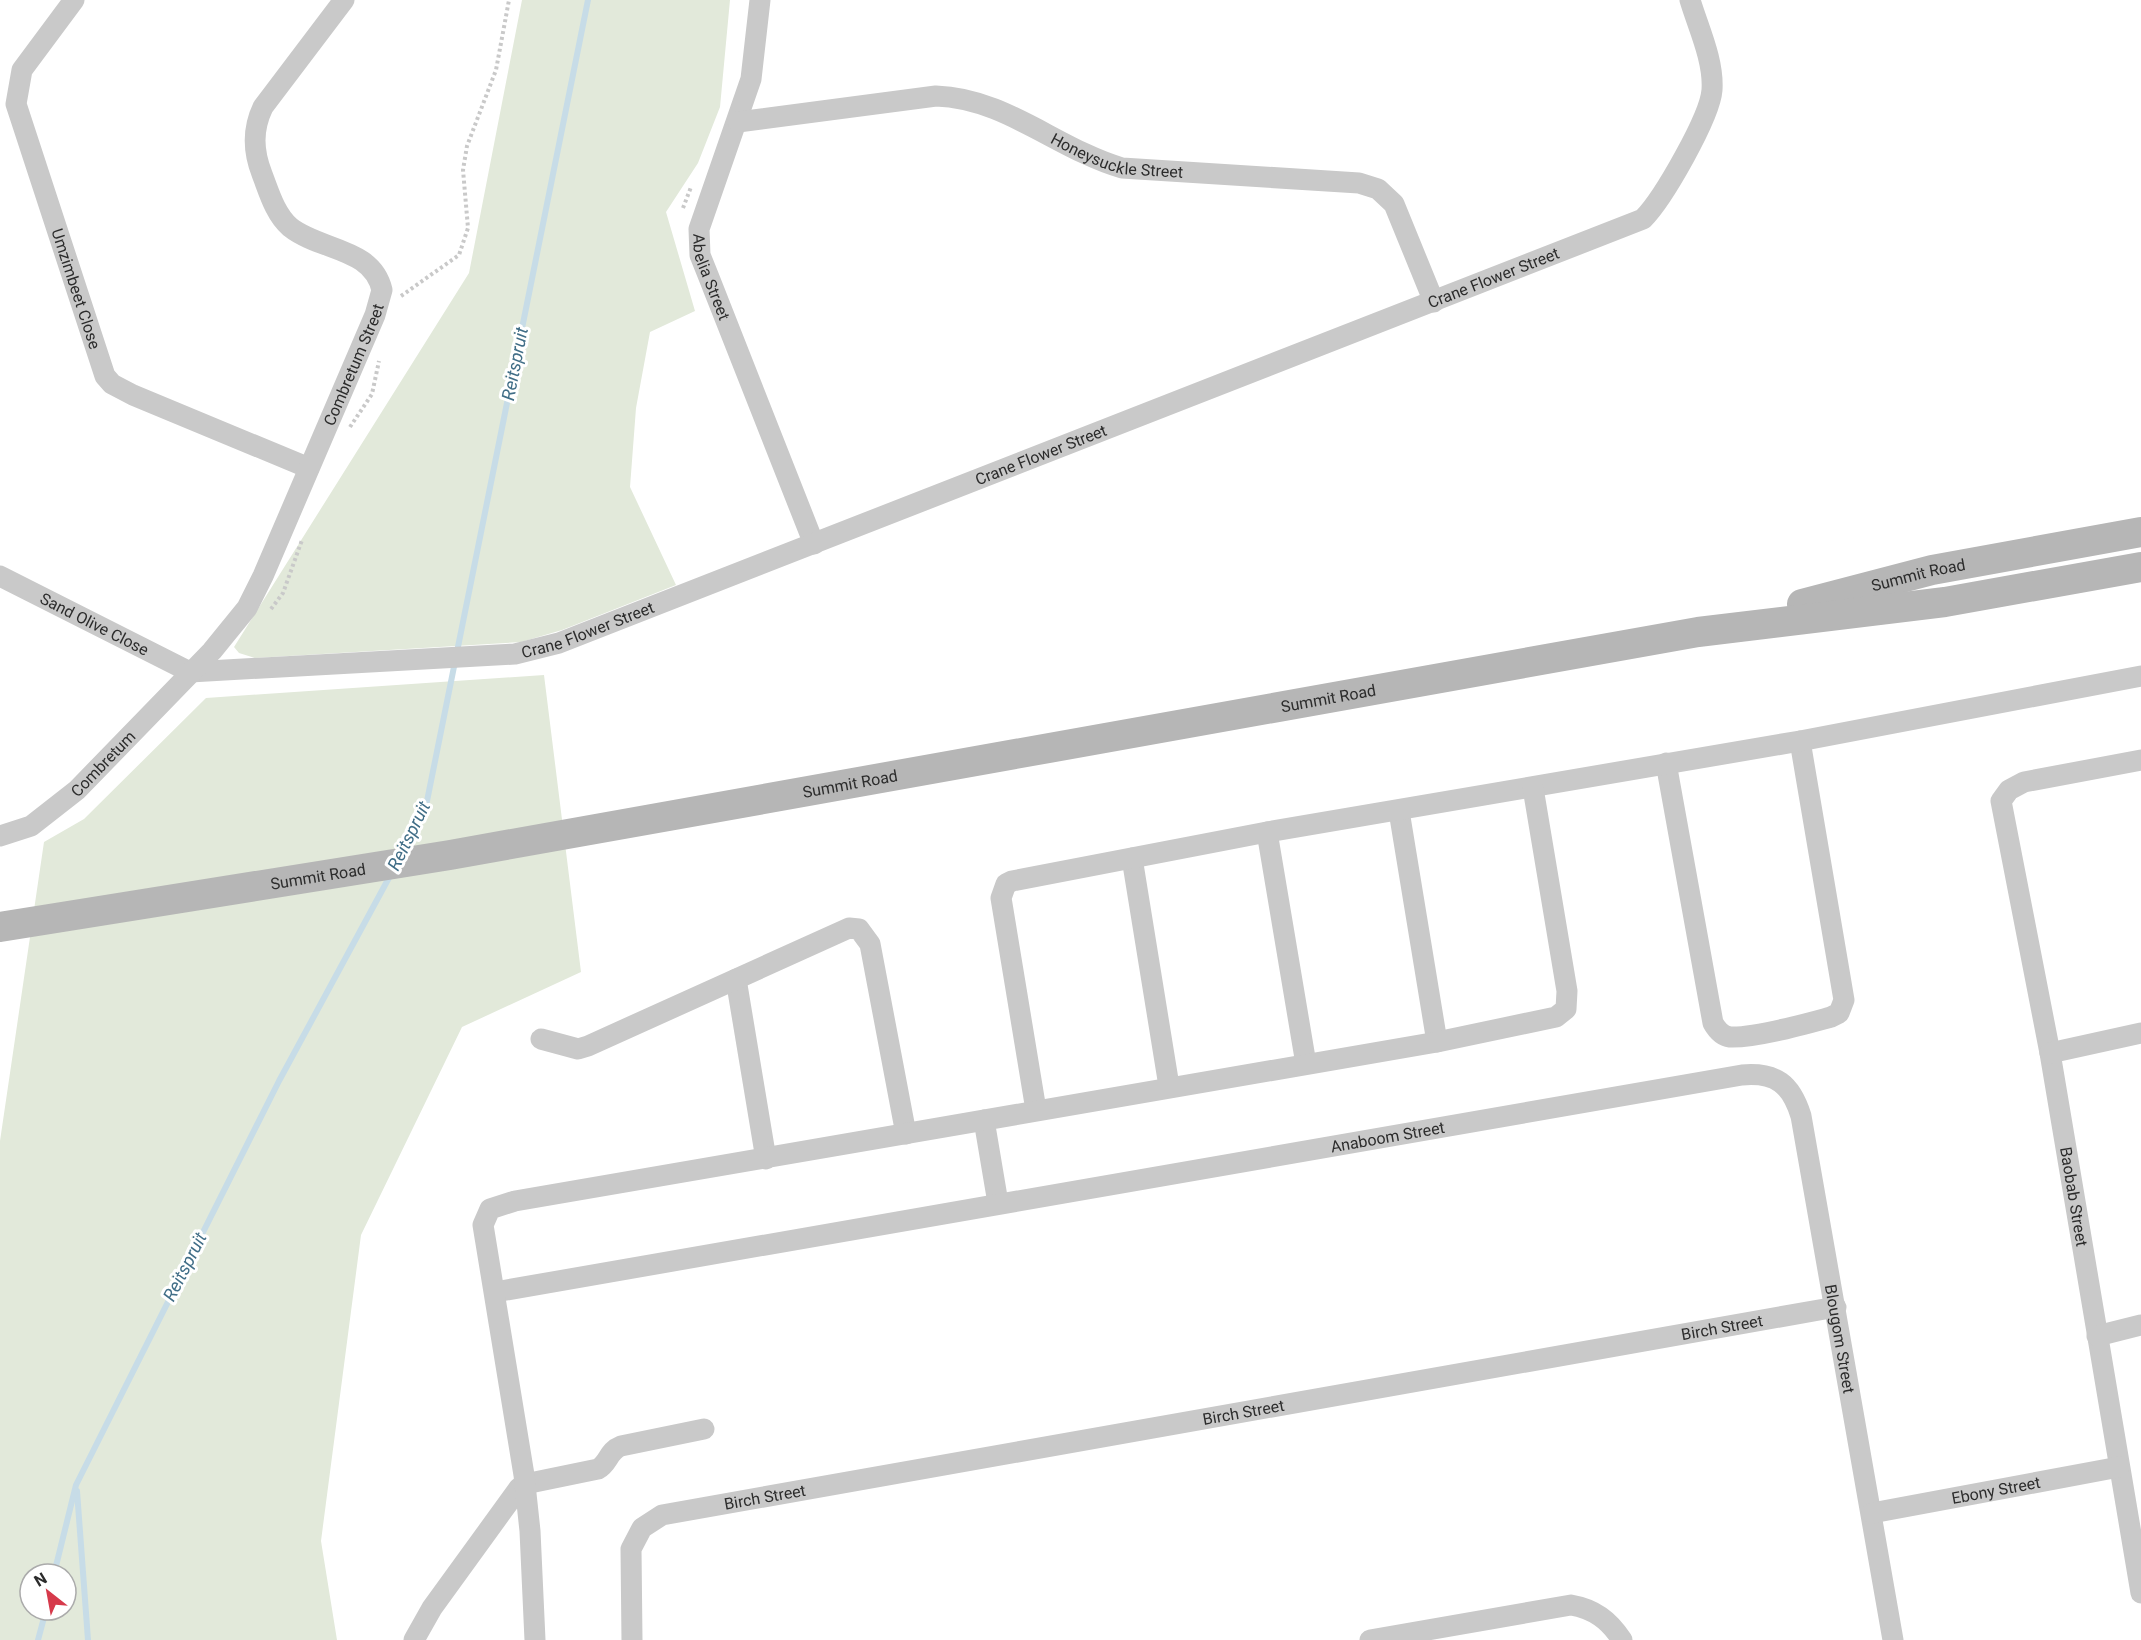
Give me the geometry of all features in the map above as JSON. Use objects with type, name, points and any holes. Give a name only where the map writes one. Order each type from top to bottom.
[{"type":"main road","name":"Summit Road","points":[[1698,632],[1932,570],[2141,532]]},
{"type":"main road","name":"Summit Road","points":[[0,927],[450,855],[1698,632],[1945,602],[2141,567]]},
{"type":"street","name":"Umzimbeet Close","points":[[74,0],[22,70],[16,104],[105,376],[112,384],[133,395],[309,468]]},
{"type":"street","name":"Combretum Street","points":[[190,672],[231,629],[253,597],[380,304],[382,290],[377,276],[367,264],[306,236],[284,221],[263,178],[254,141],[258,119],[270,96],[344,0]]},
{"type":"street","name":"Abelia Street","points":[[760,0],[751,79],[738,122],[703,212],[699,237],[700,255],[814,544]]},
{"type":"street","name":"Crane Flower Street","points":[[190,672],[522,652],[559,643],[1434,303],[1643,219],[1657,206],[1668,189],[1710,103],[1712,90],[1705,49],[1689,0]]},
{"type":"street","name":"Honeysuckle Street","points":[[738,122],[925,97],[956,97],[999,110],[1094,158],[1122,168],[1359,183],[1378,189],[1394,204],[1434,303]]},
{"type":"street","name":"Sand Olive Close","points":[[0,576],[190,672]]},
{"type":"street","name":"Combretum","points":[[0,836],[31,826],[60,805],[190,672]]},
{"type":"street","points":[[1036,1110],[1005,925],[1002,893],[1006,884],[1020,878],[1267,832],[1800,741],[2141,676]]},
{"type":"street","points":[[1666,763],[1713,1023],[1723,1035],[1730,1037],[1761,1032],[1831,1017],[1839,1013],[1844,1000],[1800,741]]},
{"type":"street","name":"Baobab Street","points":[[2141,760],[2024,782],[2009,790],[2001,801],[2050,1053],[2141,1593]]},
{"type":"street","points":[[535,1640],[525,1484],[483,1225],[485,1216],[495,1206],[1169,1086],[1437,1042],[1556,1017],[1566,1009],[1567,991],[1533,788]]},
{"type":"street","points":[[1399,811],[1437,1042]]},
{"type":"street","points":[[1267,832],[1306,1064]]},
{"type":"street","points":[[1132,858],[1169,1086]]},
{"type":"street","points":[[541,1039],[578,1049],[588,1046],[849,928],[859,928],[870,944],[906,1134]]},
{"type":"street","points":[[736,979],[766,1159]]},
{"type":"street","points":[[2050,1053],[2141,1033]]},
{"type":"street","name":"Blougom Street","points":[[1742,1075],[1764,1074],[1774,1078],[1786,1088],[1798,1105],[1836,1307],[1893,1640]]},
{"type":"street","name":"Anaboom Street","points":[[495,1292],[1742,1075]]},
{"type":"street","points":[[984,1120],[998,1203]]},
{"type":"street","name":"Birch Street","points":[[632,1640],[631,1549],[636,1535],[653,1519],[662,1515],[702,1506],[1836,1307]]},
{"type":"street","points":[[2097,1336],[2141,1325]]},
{"type":"street","points":[[414,1640],[432,1608],[517,1489],[525,1484],[598,1469],[605,1464],[613,1450],[621,1446],[704,1429]]},
{"type":"street","name":"Ebony Street","points":[[1872,1512],[2119,1467]]},
{"type":"street","points":[[1381,1639],[1571,1605],[1583,1607],[1603,1617],[1622,1640]]},
{"type":"path","points":[[395,302],[459,255],[468,228],[464,170],[467,146],[496,70],[509,0]]},
{"type":"path","points":[[348,431],[372,394],[380,350]]},
{"type":"path","points":[[264,618],[283,593],[304,533]]},
{"type":"green space","points":[[522,0],[730,0],[720,107],[698,163],[666,212],[695,311],[650,332],[636,408],[630,487],[676,585],[562,630],[521,642],[255,658],[239,653],[234,647],[469,273]]},
{"type":"green space","name":"Reitspruit","points":[[544,675],[581,972],[462,1027],[361,1235],[321,1541],[337,1640],[0,1640],[0,1141],[44,842],[84,819],[206,698]]},
{"type":"waterway","name":"Reitspruit","points":[[402,854],[425,811],[588,0]]},
{"type":"waterway","name":"Reitspruit","points":[[57,1562],[76,1485],[279,1081],[391,874]]},
{"type":"waterway","points":[[77,1491],[88,1640]]},
{"type":"waterway","name":"Reitspruit","points":[[38,1640],[43,1622]]}]
